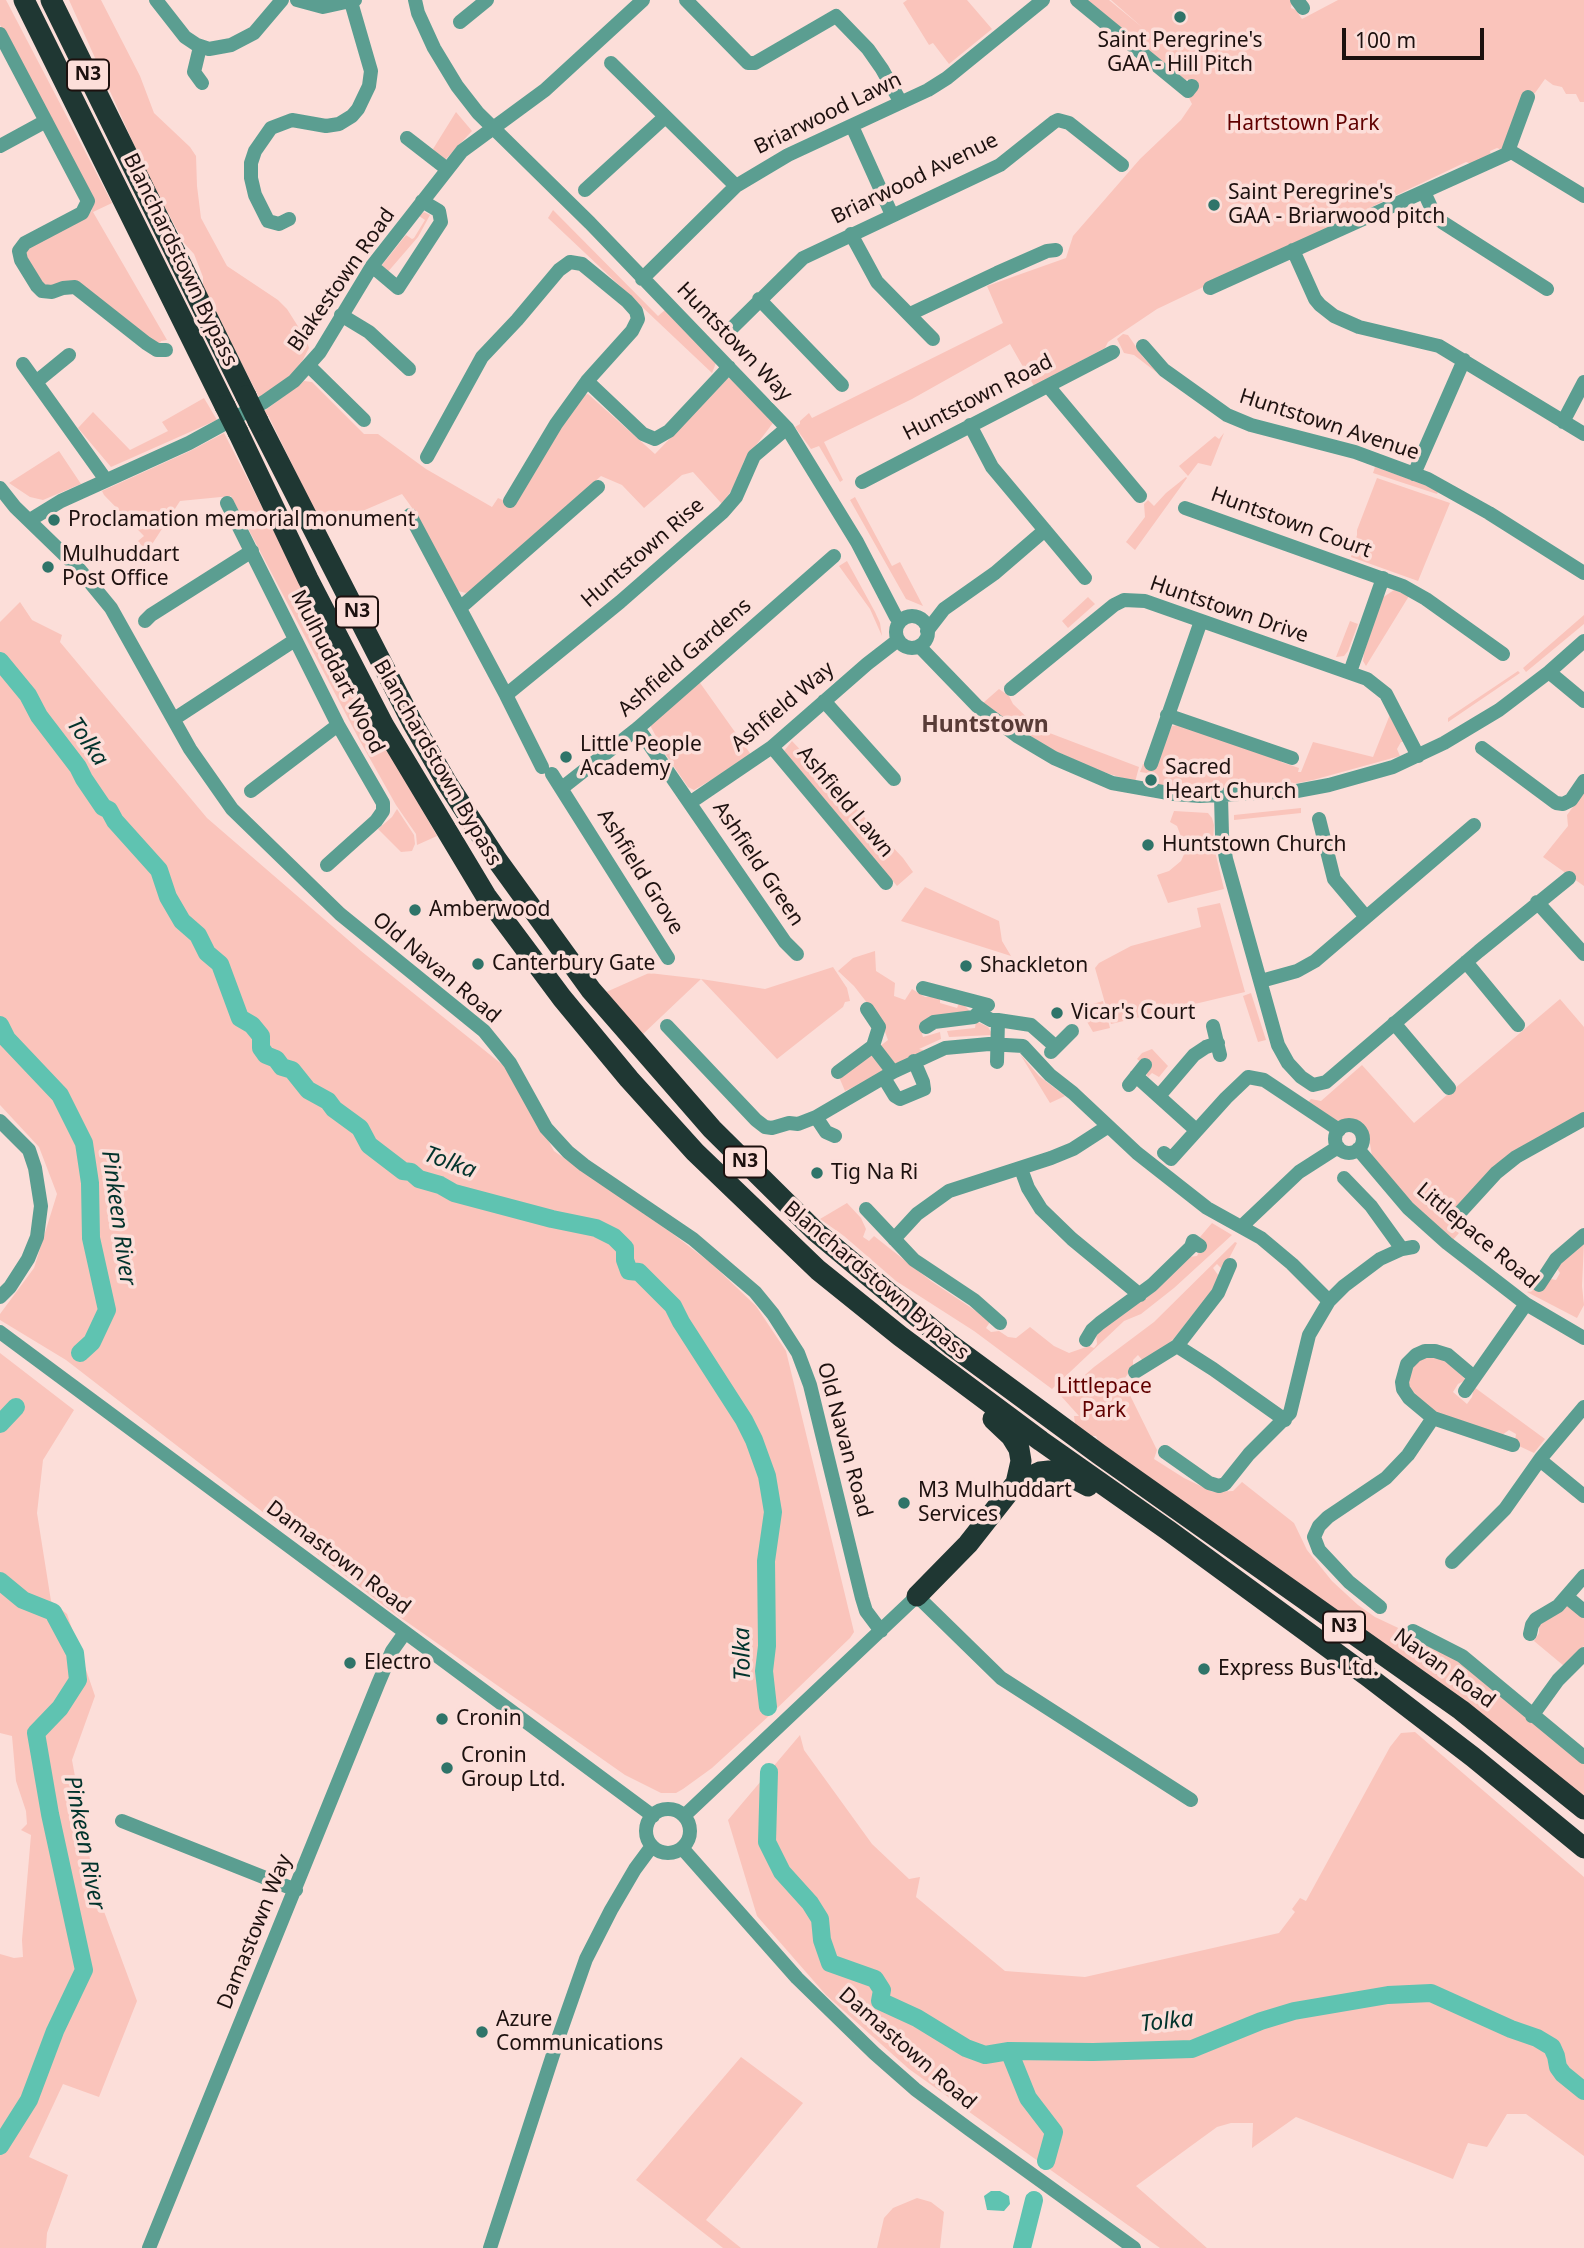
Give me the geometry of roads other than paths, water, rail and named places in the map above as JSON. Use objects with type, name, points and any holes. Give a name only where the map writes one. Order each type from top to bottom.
[{"type":"highway","points":[[14,0],[160,291],[191,337]]},
{"type":"highway","name":"Blanchardstown Bypass","points":[[24,0],[308,579],[384,726],[486,896],[570,1009],[695,1152],[818,1270],[900,1336],[1041,1441],[1169,1531]]},
{"type":"highway","name":"Blanchardstown Bypass","points":[[51,0],[258,421],[412,722],[447,783],[498,860],[591,990],[712,1129],[816,1232],[951,1345],[1099,1454]]},
{"type":"highway","name":"N3","points":[[61,0],[110,106],[125,150]]},
{"type":"highway","points":[[695,1152],[742,1207],[813,1273],[896,1343],[996,1421],[1019,1449],[1021,1461],[1016,1483],[968,1544],[917,1597]]},
{"type":"highway","name":"Navan Road","points":[[1099,1454],[1461,1710],[1584,1809]]},
{"type":"highway","points":[[1016,1483],[1041,1472],[1067,1475],[1083,1482],[1127,1512],[1169,1531]]},
{"type":"highway","name":"N3","points":[[1169,1531],[1410,1708],[1540,1811],[1584,1850]]},
{"type":"street","points":[[156,0],[181,33],[200,47],[223,47],[249,36],[262,26],[282,0]]},
{"type":"street","points":[[289,219],[279,224],[268,221],[255,194],[251,178],[251,163],[255,151],[271,128],[292,120],[326,126],[339,124],[357,111],[367,91],[371,71],[353,1],[336,6],[317,6],[298,0]]},
{"type":"street","name":"Huntstown Way","points":[[415,0],[434,48],[457,86],[492,127],[787,428],[857,542],[896,617],[901,620]]},
{"type":"street","points":[[460,22],[488,0]]},
{"type":"street","name":"Blakestown Road","points":[[30,520],[61,500],[155,460],[253,408],[295,381],[309,366],[372,266],[462,151],[545,90],[643,0]]},
{"type":"street","points":[[686,0],[748,63],[755,63],[836,16],[868,49],[900,101]]},
{"type":"street","name":"Briarwood Lawn","points":[[642,279],[736,186],[788,155],[928,90],[947,78],[1043,0]]},
{"type":"street","points":[[1077,0],[1188,91],[1192,86]]},
{"type":"street","points":[[0,35],[87,197],[87,205],[82,212],[25,243],[19,251],[21,260],[42,290],[52,292],[75,287],[146,343],[157,350],[166,350]]},
{"type":"street","points":[[200,47],[194,72],[202,83]]},
{"type":"street","points":[[611,63],[736,186]]},
{"type":"street","points":[[1210,288],[1507,154],[1528,97]]},
{"type":"street","points":[[585,190],[665,117]]},
{"type":"street","name":"Briarwood Avenue","points":[[732,328],[798,261],[1000,165],[1058,120],[1069,123],[1122,165]]},
{"type":"street","points":[[0,146],[46,121]]},
{"type":"street","points":[[852,126],[892,215]]},
{"type":"street","points":[[407,138],[447,169]]},
{"type":"street","points":[[1510,151],[1584,196]]},
{"type":"street","points":[[1424,192],[1434,214],[1442,222],[1547,289]]},
{"type":"street","points":[[372,266],[398,288],[441,222],[439,211],[422,201]]},
{"type":"street","points":[[850,234],[877,282],[933,339]]},
{"type":"street","points":[[910,314],[1047,251],[1056,250]]},
{"type":"street","points":[[1293,250],[1315,299],[1336,317],[1359,327],[1431,343],[1464,360],[1584,435]]},
{"type":"street","points":[[427,457],[482,357],[559,270],[570,262],[582,264],[632,306],[638,316],[632,331],[587,382],[547,438],[510,501]]},
{"type":"street","points":[[759,299],[842,385]]},
{"type":"street","points":[[341,315],[369,332],[403,367]]},
{"type":"street","name":"Huntstown Avenue","points":[[1143,346],[1164,370],[1230,416],[1251,425],[1355,452],[1414,474],[1467,499],[1584,573]]},
{"type":"street","name":"Huntstown Road","points":[[862,482],[1113,352]]},
{"type":"street","points":[[36,382],[69,355]]},
{"type":"street","points":[[1414,474],[1464,360]]},
{"type":"street","points":[[23,365],[106,481]]},
{"type":"street","points":[[309,366],[364,420]]},
{"type":"street","points":[[587,382],[643,434],[655,439],[669,431],[729,367]]},
{"type":"street","points":[[1563,422],[1584,383]]},
{"type":"street","points":[[1048,386],[1140,496]]},
{"type":"street","points":[[970,425],[992,467],[1086,578]]},
{"type":"street","name":"Huntstown Rise","points":[[506,695],[620,602],[727,509],[736,497],[754,456],[787,428]]},
{"type":"street","points":[[460,608],[579,499],[598,487]]},
{"type":"street","name":"Old Navan Road","points":[[0,488],[103,597],[190,749],[232,809],[340,914],[484,1031],[510,1063],[546,1128],[568,1152],[693,1239],[755,1292],[773,1314],[798,1353],[810,1385],[862,1598],[866,1611],[881,1630]]},
{"type":"street","name":"Mulhuddart Wood","points":[[227,503],[338,725],[383,803],[383,811],[376,821],[327,864]]},
{"type":"street","name":"Huntstown Court","points":[[1185,508],[1383,578],[1420,596],[1503,654]]},
{"type":"street","points":[[410,515],[506,695]]},
{"type":"street","points":[[924,625],[995,573],[1045,530]]},
{"type":"street","points":[[145,621],[252,551]]},
{"type":"street","name":"Ashfield Gardens","points":[[562,788],[638,727],[834,556]]},
{"type":"street","name":"Huntstown Court","points":[[1350,672],[1383,578]]},
{"type":"street","name":"Huntstown Drive","points":[[1011,689],[1104,611],[1124,600],[1145,601],[1367,679],[1385,694],[1418,756]]},
{"type":"street","points":[[911,616],[924,625],[925,640],[919,646],[910,647],[898,640],[896,628],[901,620],[911,616]]},
{"type":"street","points":[[1151,764],[1201,621]]},
{"type":"street","points":[[174,719],[295,640]]},
{"type":"street","name":"Ashfield Way","points":[[691,802],[772,747],[898,640]]},
{"type":"street","points":[[919,646],[982,710],[1017,736],[1062,762],[1122,786],[1174,794],[1221,796],[1329,785],[1380,771],[1418,756],[1476,725],[1549,672],[1584,641]]},
{"type":"street","points":[[1549,672],[1584,701]]},
{"type":"street","name":"Ashfield Grove","points":[[506,695],[547,771],[562,788],[668,958]]},
{"type":"street","points":[[824,701],[894,779]]},
{"type":"street","points":[[1167,715],[1292,758]]},
{"type":"street","points":[[251,791],[338,725]]},
{"type":"street","name":"Ashfield Green","points":[[638,727],[785,942],[797,954]]},
{"type":"street","name":"Ashfield Lawn","points":[[772,747],[886,883]]},
{"type":"street","points":[[1482,748],[1560,804],[1571,800],[1584,781]]},
{"type":"street","points":[[1221,796],[1226,859],[1278,1045],[1289,1063],[1312,1085],[1326,1082],[1537,902],[1569,878]]},
{"type":"street","points":[[1319,820],[1334,878],[1366,917]]},
{"type":"street","points":[[1261,981],[1304,968],[1474,825]]},
{"type":"street","points":[[1537,902],[1584,954]]},
{"type":"street","points":[[1466,962],[1518,1025]]},
{"type":"street","points":[[923,988],[980,1006],[991,1020],[1031,1025],[1053,1050],[1072,1031]]},
{"type":"street","points":[[926,1027],[934,1022],[974,1017],[980,1006]]},
{"type":"street","points":[[838,1072],[873,1046],[879,1027],[867,1009]]},
{"type":"street","points":[[997,1062],[998,1020]]},
{"type":"street","points":[[1394,1023],[1449,1088]]},
{"type":"street","points":[[667,1026],[765,1127],[772,1128],[789,1123],[798,1124],[816,1116],[914,1061],[945,1048],[997,1045],[1019,1045],[1027,1048],[1049,1075],[1073,1093],[1161,1174],[1206,1208],[1242,1226],[1276,1250],[1329,1301]]},
{"type":"street","points":[[1159,1096],[1194,1055],[1206,1047],[1219,1049],[1213,1026]]},
{"type":"street","points":[[873,1046],[889,1075],[895,1096],[900,1100],[924,1089],[914,1061]]},
{"type":"street","points":[[1137,1075],[1196,1130]]},
{"type":"street","points":[[1164,1153],[1171,1159],[1248,1077],[1264,1080],[1326,1124],[1339,1130]]},
{"type":"street","points":[[816,1116],[826,1132],[835,1136]]},
{"type":"street","points":[[1454,1219],[1496,1173],[1516,1157],[1584,1119]]},
{"type":"street","points":[[0,1121],[29,1150],[36,1168],[41,1206],[37,1237],[28,1259],[10,1287],[0,1297]]},
{"type":"street","points":[[1347,1126],[1358,1129],[1362,1139],[1358,1149],[1348,1153],[1338,1147],[1335,1137],[1339,1130],[1347,1126]]},
{"type":"street","points":[[894,1240],[918,1214],[949,1191],[1059,1155],[1107,1127]]},
{"type":"street","points":[[1242,1226],[1299,1172],[1338,1147]]},
{"type":"street","name":"Littlepace Road","points":[[1358,1149],[1378,1176],[1408,1208],[1455,1250],[1526,1304],[1584,1338]]},
{"type":"street","points":[[1021,1169],[1034,1199],[1049,1217],[1140,1295]]},
{"type":"street","points":[[1165,1452],[1209,1483],[1219,1486],[1225,1484],[1249,1454],[1285,1420],[1294,1402],[1309,1335],[1329,1301],[1380,1259],[1408,1248],[1344,1178]]},
{"type":"street","points":[[869,1219],[914,1260],[974,1300],[1000,1324]]},
{"type":"street","points":[[1539,1285],[1561,1254],[1584,1236]]},
{"type":"street","points":[[1087,1340],[1092,1330],[1140,1295],[1182,1256],[1193,1241],[1200,1247]]},
{"type":"street","points":[[1135,1372],[1177,1346],[1212,1301],[1225,1270]]},
{"type":"street","points":[[1465,1391],[1526,1304]]},
{"type":"street","name":"Damastown Road","points":[[0,1332],[653,1816]]},
{"type":"street","points":[[1177,1346],[1285,1420]]},
{"type":"street","points":[[1474,1377],[1441,1352],[1425,1351],[1411,1359],[1404,1373],[1404,1389],[1415,1403],[1433,1418],[1513,1445]]},
{"type":"street","points":[[1452,1562],[1505,1509],[1540,1460],[1584,1407]]},
{"type":"street","points":[[1380,1607],[1349,1581],[1319,1550],[1314,1537],[1319,1526],[1328,1517],[1387,1478],[1423,1435],[1433,1418]]},
{"type":"street","points":[[1540,1460],[1584,1496]]},
{"type":"street","points":[[1530,1634],[1536,1619],[1558,1606],[1584,1576]]},
{"type":"street","points":[[684,1816],[917,1597],[1001,1678],[1191,1800]]},
{"type":"street","points":[[1567,1597],[1584,1611]]},
{"type":"street","points":[[1413,1631],[1462,1656],[1584,1757]]},
{"type":"street","name":"Damastown Way","points":[[149,2248],[378,1684],[392,1651],[404,1634]]},
{"type":"street","points":[[1532,1716],[1558,1680],[1584,1654]]},
{"type":"street","points":[[665,1809],[678,1811],[684,1816],[690,1832],[682,1848],[670,1853],[661,1852],[652,1846],[646,1832],[647,1823],[653,1816],[665,1809]]},
{"type":"street","points":[[122,1821],[296,1889]]},
{"type":"street","points":[[490,2248],[578,1980],[600,1928],[652,1846]]},
{"type":"street","name":"Damastown Road","points":[[682,1848],[797,1978],[874,2053],[915,2089],[1134,2248]]},
{"type":"water","points":[[991,2191],[1000,2191],[1009,2196],[1010,2204],[1004,2211],[987,2210],[984,2196]]},
{"type":"waterway","name":"Tolka","points":[[0,661],[28,695],[39,716],[78,767],[103,807],[109,810],[115,821],[159,870],[168,897],[182,921],[198,935],[207,953],[220,964],[240,1018],[252,1025],[261,1036],[261,1048],[266,1055],[276,1059],[282,1067],[292,1070],[308,1090],[328,1101],[334,1109],[360,1128],[369,1145],[403,1171],[411,1172],[419,1179],[440,1185],[454,1193],[596,1228],[614,1237],[625,1248],[629,1271],[639,1272],[673,1306],[744,1420],[767,1476],[773,1512],[766,1561],[767,1646],[764,1671],[768,1707]]},
{"type":"waterway","name":"Pinkeen River","points":[[0,1025],[7,1039],[60,1095],[84,1143],[90,1183],[91,1238],[107,1310],[92,1342],[80,1353]]},
{"type":"waterway","name":"Pinkeen River","points":[[0,1424],[16,1407]]},
{"type":"waterway","name":"Pinkeen River","points":[[0,1581],[23,1600],[53,1612],[75,1653],[78,1680],[60,1708],[36,1733],[50,1814],[84,1970],[55,2031],[29,2100],[0,2146]]},
{"type":"waterway","name":"Tolka","points":[[769,1772],[767,1842],[782,1872],[810,1903],[820,1919],[822,1940],[830,1963],[875,1979],[882,1990],[880,2001],[917,2018],[966,2048],[985,2055],[1009,2051],[1192,2049],[1261,2021],[1294,2011],[1388,1995],[1431,1993],[1537,2038],[1552,2047],[1563,2074],[1584,2091]]},
{"type":"waterway","name":"Pinkeen River","points":[[1009,2051],[1028,2098],[1054,2132],[1046,2161]]},
{"type":"waterway","name":"Tolka","points":[[1078,2052],[1078,2059]]},
{"type":"waterway","name":"Pinkeen River","points":[[1022,2248],[1034,2200]]},
{"type":"place","name":"Saint Peregrine's GAA - Hill Pitch","points":[[1180,17]]},
{"type":"place","name":"Saint Peregrine's GAA - Briarwood pitch","points":[[1214,205]]},
{"type":"place","name":"Proclamation memorial monument","points":[[54,520]]},
{"type":"place","name":"Mulhuddart Post Office","points":[[48,567]]},
{"type":"place","name":"Little People Academy","points":[[566,757]]},
{"type":"place","name":"Sacred Heart Church","points":[[1151,780]]},
{"type":"place","name":"Huntstown Church","points":[[1148,845]]},
{"type":"place","name":"Amberwood","points":[[415,910]]},
{"type":"place","name":"Canterbury Gate","points":[[478,964]]},
{"type":"place","name":"Shackleton","points":[[966,966]]},
{"type":"place","name":"Vicar's Court","points":[[1057,1013]]},
{"type":"place","name":"Tig Na Ri","points":[[817,1173]]},
{"type":"place","name":"M3 Mulhuddart Services","points":[[904,1503]]},
{"type":"place","name":"Electro","points":[[350,1663]]},
{"type":"place","name":"Express Bus Ltd.","points":[[1204,1669]]},
{"type":"place","name":"Cronin","points":[[442,1719]]},
{"type":"place","name":"Cronin Group Ltd.","points":[[447,1768]]},
{"type":"place","name":"Azure Communications","points":[[482,2032]]},
{"type":"district","name":"Huntstown","points":[[985,725]]},
{"type":"park label","name":"Hartstown Park","points":[[1303,124]]},
{"type":"park label","name":"Littlepace Park","points":[[1104,1399]]}]
